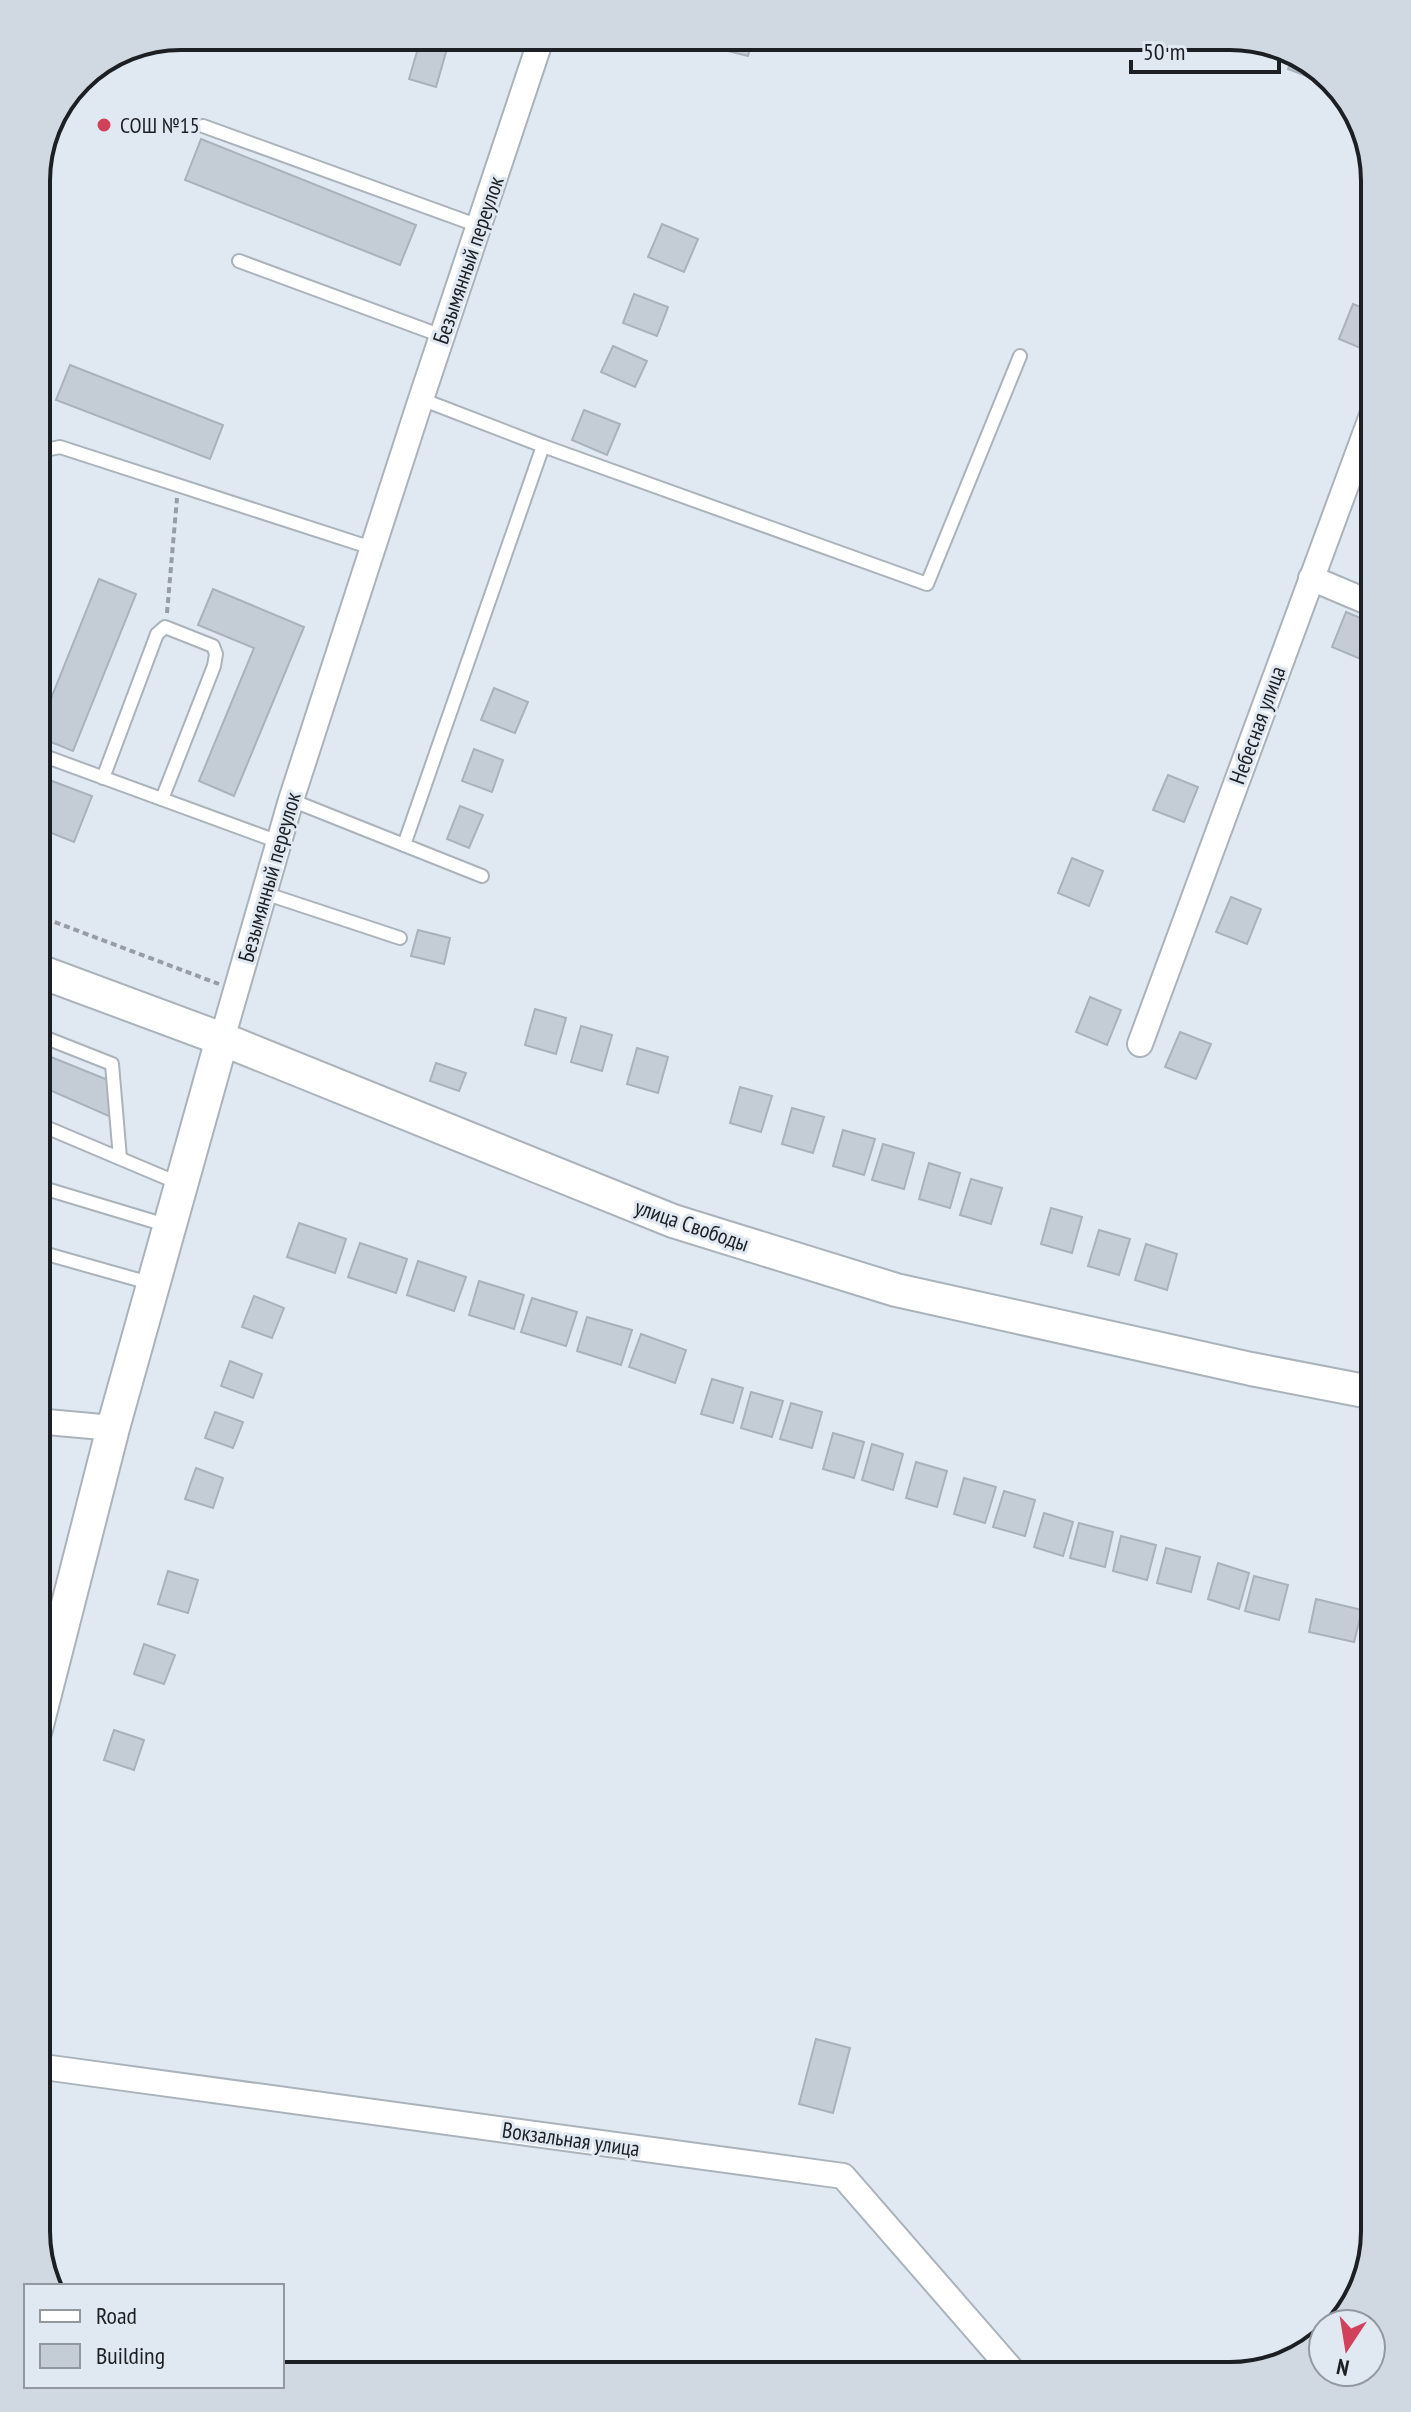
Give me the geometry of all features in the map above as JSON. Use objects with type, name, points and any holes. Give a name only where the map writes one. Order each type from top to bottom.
[{"type":"main road","name":"улица Свободы","points":[[50,975],[222,1039],[673,1221],[896,1290],[1361,1390]]},
{"type":"main road","name":"Безымянный переулок","points":[[50,1667],[113,1428],[222,1039]]},
{"type":"street","name":"Безымянный переулок","points":[[222,1039],[291,800],[537,50]]},
{"type":"street","name":"Небесная улица","points":[[1140,1044],[1361,444]]},
{"type":"street","points":[[1311,578],[1361,599]]},
{"type":"street","points":[[50,1422],[113,1428]]},
{"type":"street","name":"Вокзальная улица","points":[[50,2068],[843,2176],[1005,2362]]},
{"type":"lane","points":[[203,126],[479,226]]},
{"type":"lane","points":[[239,261],[442,336]]},
{"type":"lane","points":[[421,399],[927,584],[1020,356]]},
{"type":"lane","points":[[404,845],[543,446]]},
{"type":"lane","points":[[50,449],[60,447],[372,548]]},
{"type":"lane","points":[[103,778],[157,634],[165,627],[213,646],[216,654],[162,799]]},
{"type":"lane","points":[[50,758],[279,842]]},
{"type":"lane","points":[[291,800],[482,876]]},
{"type":"lane","points":[[264,893],[400,938]]},
{"type":"lane","points":[[50,1040],[112,1064],[120,1158]]},
{"type":"lane","points":[[50,1129],[181,1184]]},
{"type":"lane","points":[[50,1190],[170,1226]]},
{"type":"lane","points":[[50,1255],[153,1284]]},
{"type":"path","points":[[165,627],[178,485]]},
{"type":"path","points":[[50,920],[236,991]]},
{"type":"building","points":[[417,50],[447,50],[436,87],[409,79]]},
{"type":"building","points":[[724,50],[750,50],[748,56]]},
{"type":"building","points":[[1290,65],[1309,77],[1288,69]]},
{"type":"building","points":[[201,139],[416,225],[400,265],[185,180]]},
{"type":"building","points":[[662,224],[698,239],[684,272],[648,257]]},
{"type":"building","points":[[634,294],[668,307],[657,336],[623,323]]},
{"type":"building","points":[[1353,304],[1361,307],[1361,348],[1339,339]]},
{"type":"building","points":[[613,346],[647,361],[635,387],[601,372]]},
{"type":"building","points":[[70,365],[223,425],[210,459],[56,400]]},
{"type":"building","points":[[584,410],[620,424],[607,455],[572,440]]},
{"type":"building","points":[[99,579],[136,594],[73,751],[50,742],[50,701]]},
{"type":"building","points":[[213,589],[304,627],[234,796],[199,781],[254,648],[198,625]]},
{"type":"building","points":[[1346,612],[1361,618],[1361,659],[1332,647]]},
{"type":"building","points":[[494,688],[528,702],[515,733],[481,720]]},
{"type":"building","points":[[474,749],[503,760],[492,792],[462,781]]},
{"type":"building","points":[[1168,775],[1198,787],[1184,822],[1153,810]]},
{"type":"building","points":[[52,781],[92,796],[74,842],[50,833]]},
{"type":"building","points":[[460,806],[483,815],[469,848],[447,839]]},
{"type":"building","points":[[1072,858],[1103,871],[1089,906],[1058,893]]},
{"type":"building","points":[[1231,897],[1261,909],[1247,944],[1216,932]]},
{"type":"building","points":[[418,930],[450,938],[444,964],[411,956]]},
{"type":"building","points":[[1090,997],[1121,1010],[1107,1045],[1076,1032]]},
{"type":"building","points":[[535,1009],[566,1018],[556,1054],[525,1045]]},
{"type":"building","points":[[581,1026],[612,1035],[602,1071],[571,1062]]},
{"type":"building","points":[[1180,1032],[1211,1044],[1196,1079],[1165,1067]]},
{"type":"building","points":[[637,1048],[668,1057],[658,1093],[627,1084]]},
{"type":"building","points":[[50,1057],[108,1080],[111,1117],[50,1090]]},
{"type":"building","points":[[436,1063],[466,1073],[459,1091],[430,1081]]},
{"type":"building","points":[[740,1087],[772,1096],[761,1132],[730,1123]]},
{"type":"building","points":[[792,1108],[824,1117],[813,1153],[782,1144]]},
{"type":"building","points":[[843,1130],[875,1139],[864,1175],[833,1166]]},
{"type":"building","points":[[883,1144],[914,1153],[904,1189],[872,1180]]},
{"type":"building","points":[[929,1163],[960,1173],[950,1208],[919,1199]]},
{"type":"building","points":[[971,1179],[1002,1188],[991,1224],[960,1215]]},
{"type":"building","points":[[1051,1208],[1082,1217],[1072,1253],[1041,1244]]},
{"type":"building","points":[[299,1223],[346,1239],[335,1273],[287,1257]]},
{"type":"building","points":[[1099,1230],[1130,1239],[1119,1275],[1088,1266]]},
{"type":"building","points":[[360,1243],[407,1259],[396,1293],[348,1277]]},
{"type":"building","points":[[1146,1244],[1177,1254],[1167,1290],[1135,1280]]},
{"type":"building","points":[[418,1261],[466,1277],[454,1311],[407,1295]]},
{"type":"building","points":[[479,1281],[524,1295],[514,1329],[469,1315]]},
{"type":"building","points":[[254,1296],[284,1308],[272,1338],[242,1327]]},
{"type":"building","points":[[532,1298],[577,1312],[566,1346],[521,1332]]},
{"type":"building","points":[[587,1317],[632,1330],[621,1365],[577,1351]]},
{"type":"building","points":[[641,1334],[686,1350],[675,1383],[629,1367]]},
{"type":"building","points":[[230,1361],[262,1374],[253,1398],[221,1386]]},
{"type":"building","points":[[712,1379],[743,1388],[733,1423],[701,1414]]},
{"type":"building","points":[[751,1392],[783,1401],[772,1437],[741,1428]]},
{"type":"building","points":[[791,1403],[822,1412],[812,1448],[780,1439]]},
{"type":"building","points":[[215,1412],[243,1422],[233,1448],[205,1438]]},
{"type":"building","points":[[833,1433],[864,1442],[854,1478],[823,1469]]},
{"type":"building","points":[[872,1444],[903,1454],[893,1490],[862,1480]]},
{"type":"building","points":[[916,1462],[947,1471],[937,1507],[906,1498]]},
{"type":"building","points":[[196,1468],[223,1478],[213,1508],[185,1499]]},
{"type":"building","points":[[964,1478],[996,1487],[985,1523],[954,1514]]},
{"type":"building","points":[[1004,1491],[1035,1500],[1025,1536],[993,1527]]},
{"type":"building","points":[[1044,1513],[1073,1522],[1063,1556],[1034,1547]]},
{"type":"building","points":[[1079,1523],[1113,1532],[1105,1567],[1070,1558]]},
{"type":"building","points":[[1121,1536],[1156,1545],[1147,1580],[1113,1571]]},
{"type":"building","points":[[1166,1548],[1200,1557],[1191,1592],[1157,1583]]},
{"type":"building","points":[[1218,1563],[1249,1573],[1239,1609],[1208,1599]]},
{"type":"building","points":[[168,1571],[198,1580],[188,1613],[158,1604]]},
{"type":"building","points":[[1254,1576],[1288,1585],[1279,1620],[1245,1611]]},
{"type":"building","points":[[1316,1599],[1361,1610],[1354,1642],[1309,1632]]},
{"type":"building","points":[[144,1644],[175,1655],[164,1684],[134,1674]]},
{"type":"building","points":[[114,1730],[144,1740],[134,1770],[104,1760]]},
{"type":"building","points":[[816,2039],[850,2048],[833,2113],[799,2104]]},
{"type":"place","name":"СОШ №15","points":[[104,125]]}]
